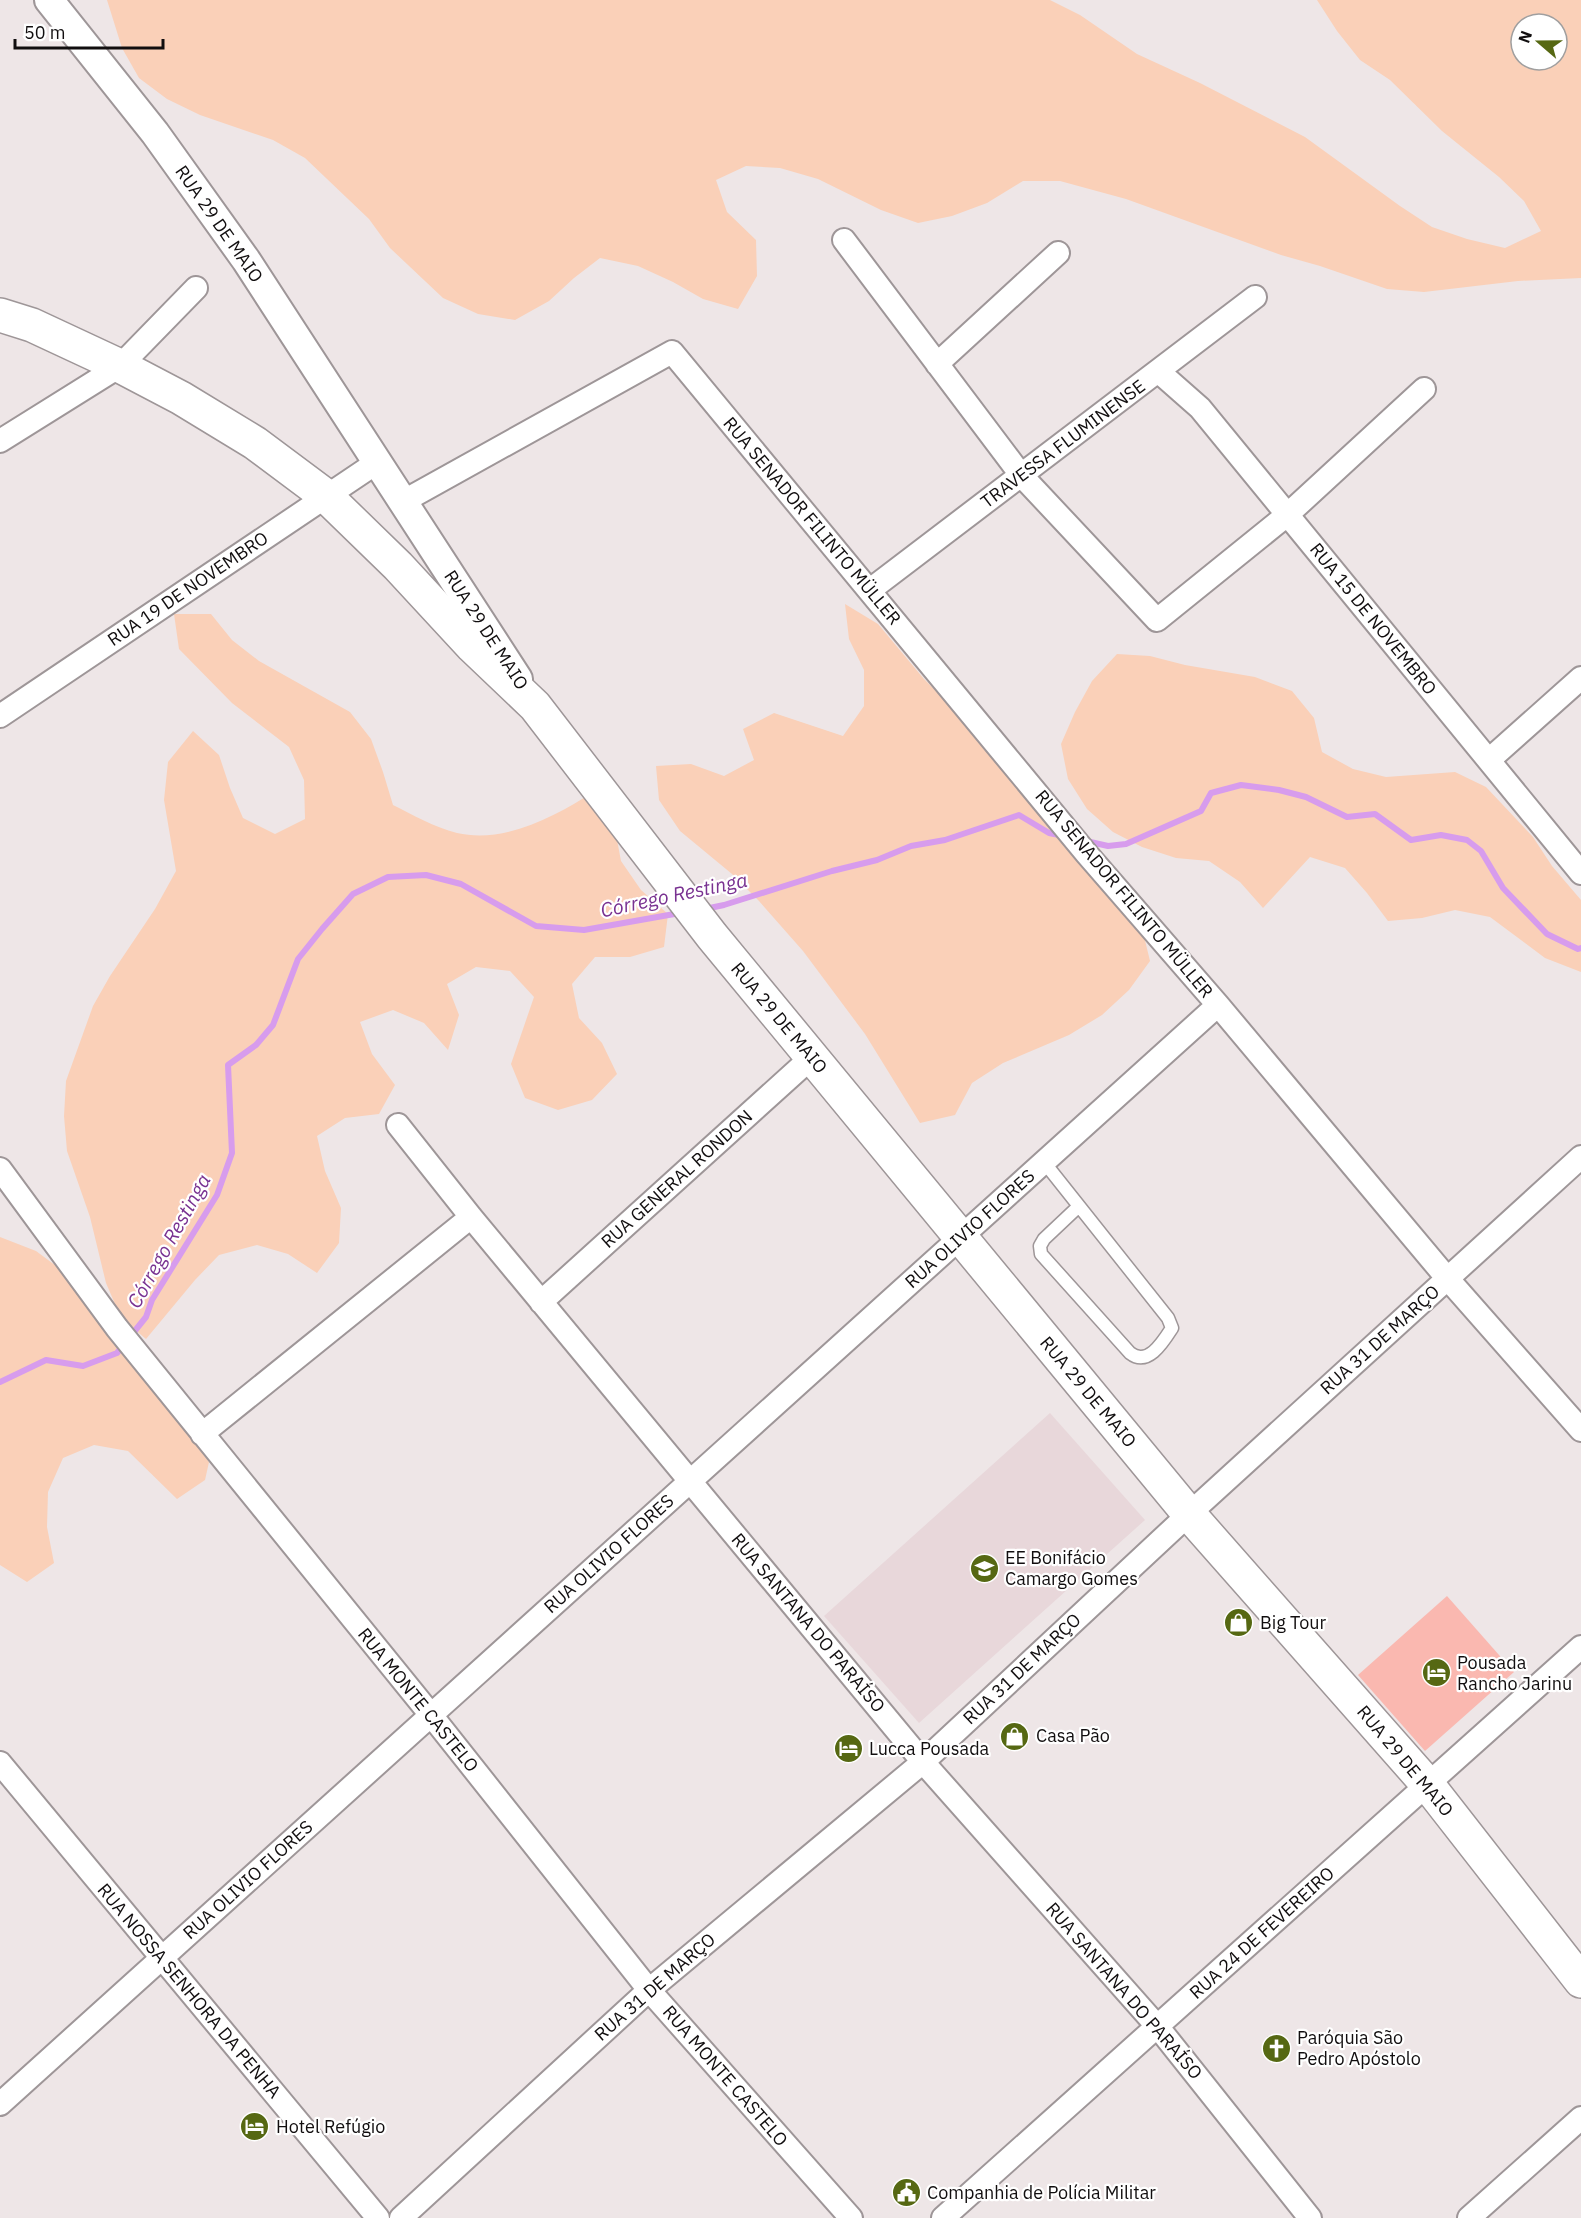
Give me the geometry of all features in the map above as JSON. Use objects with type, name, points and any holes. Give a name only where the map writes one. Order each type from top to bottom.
[{"type":"main road","points":[[0,315],[32,325],[120,366],[181,398],[255,443],[326,496],[398,566],[472,646],[535,706]]},
{"type":"main road","name":"RUA 29 DE MAIO","points":[[535,706],[712,936],[1189,1514],[1428,1785],[1581,1981]]},
{"type":"street","name":"RUA 29 DE MAIO","points":[[49,0],[61,12],[155,133],[246,260],[535,706]]},
{"type":"street","points":[[844,240],[1021,476],[1157,620],[1287,515],[1424,388]]},
{"type":"street","points":[[936,364],[1058,253]]},
{"type":"street","points":[[0,441],[120,366],[196,288]]},
{"type":"street","name":"TRAVESSA FLUMINENSE","points":[[870,590],[1255,297]]},
{"type":"street","name":"RUA SENADOR FILINTO MÜLLER","points":[[402,502],[672,352],[1062,821],[1086,853],[1218,1005],[1447,1278],[1581,1430]]},
{"type":"street","name":"RUA 15 DE NOVEMBRO","points":[[1158,371],[1200,408],[1581,873]]},
{"type":"street","name":"RUA 19 DE NOVEMBRO","points":[[0,716],[376,463]]},
{"type":"street","points":[[1490,760],[1581,678]]},
{"type":"street","name":"RUA OLIVIO FLORES","points":[[0,2104],[1218,1005]]},
{"type":"street","name":"RUA GENERAL RONDON","points":[[542,1302],[812,1057]]},
{"type":"street","name":"RUA SANTANA DO PARAÍSO","points":[[398,1125],[471,1217],[923,1762],[1157,2026],[1310,2218]]},
{"type":"street","name":"RUA 31 DE MARÇO","points":[[401,2218],[649,1989],[923,1762],[1189,1514],[1581,1157]]},
{"type":"street","name":"RUA MONTE CASTELO","points":[[0,1169],[143,1361],[431,1715],[649,1989],[851,2218]]},
{"type":"street","points":[[202,1434],[471,1217]]},
{"type":"street","name":"RUA 24 DE FEVEREIRO","points":[[943,2218],[1581,1647]]},
{"type":"street","name":"RUA NOSSA SENHORA DA PENHA","points":[[0,1763],[378,2218]]},
{"type":"street","points":[[1469,2218],[1581,2118]]},
{"type":"lane","points":[[1044,1162],[1079,1206],[1168,1318],[1172,1328],[1160,1346],[1144,1358],[1137,1358],[1130,1353],[1041,1254],[1040,1246],[1044,1239],[1079,1206]]},
{"type":"shaded area","points":[[107,0],[1050,0],[1080,15],[1137,54],[1200,83],[1305,137],[1432,227],[1467,239],[1505,248],[1541,231],[1524,201],[1499,177],[1442,131],[1390,80],[1360,60],[1337,31],[1317,0],[1581,0],[1581,278],[1518,281],[1424,292],[1387,289],[1281,255],[1126,199],[1060,181],[1023,181],[987,203],[952,216],[918,223],[881,210],[818,179],[780,168],[746,166],[716,180],[727,212],[756,240],[757,276],[738,309],[703,299],[638,266],[600,258],[549,301],[515,320],[478,314],[443,298],[390,248],[369,219],[305,158],[273,140],[200,115],[167,99],[139,78],[122,48]]},
{"type":"shaded area","points":[[845,604],[878,624],[924,679],[974,729],[1066,847],[1142,928],[1150,961],[1129,990],[1102,1015],[1069,1035],[1003,1063],[972,1083],[955,1115],[920,1123],[865,1034],[803,951],[732,874],[680,831],[659,800],[656,766],[691,764],[724,776],[754,760],[743,729],[774,713],[843,736],[864,706],[864,670],[849,639]]},
{"type":"shaded area","points":[[174,614],[211,614],[232,640],[259,661],[350,712],[371,739],[393,805],[432,824],[457,833],[493,835],[529,826],[564,810],[595,791],[615,829],[621,861],[641,890],[668,914],[664,947],[630,957],[595,957],[572,984],[579,1018],[602,1043],[617,1074],[592,1100],[558,1110],[525,1098],[511,1064],[534,997],[510,971],[476,967],[447,984],[459,1015],[448,1050],[424,1023],[393,1010],[360,1022],[372,1054],[395,1085],[379,1114],[345,1118],[317,1136],[325,1171],[341,1208],[339,1243],[317,1273],[288,1254],[257,1245],[219,1255],[146,1339],[121,1318],[106,1283],[90,1217],[67,1151],[64,1116],[66,1081],[93,1006],[110,976],[155,909],[176,871],[164,800],[168,762],[193,731],[219,755],[243,818],[275,834],[305,819],[304,780],[289,747],[232,703],[179,649]]},
{"type":"shaded area","points":[[1117,654],[1150,656],[1185,665],[1255,677],[1292,691],[1314,718],[1322,752],[1353,769],[1386,777],[1455,772],[1486,787],[1533,837],[1552,866],[1581,900],[1581,972],[1545,958],[1490,917],[1455,910],[1422,918],[1388,921],[1345,868],[1310,857],[1263,908],[1240,882],[1209,861],[1176,858],[1142,847],[1113,832],[1087,809],[1068,779],[1061,744],[1092,681]]},
{"type":"shaded area","points":[[0,1237],[36,1251],[67,1274],[209,1462],[205,1480],[177,1499],[128,1451],[94,1445],[63,1458],[48,1492],[47,1527],[54,1563],[27,1582],[0,1565]]},
{"type":"shaded area","name":"EE Bonifácio Camargo Gomes","points":[[1050,1413],[1145,1520],[919,1723],[824,1616]]},
{"type":"building","name":"Pousada Rancho Jarinu","points":[[1447,1596],[1514,1672],[1425,1751],[1358,1675]]},
{"type":"waterway","name":"Córrego Restinga","points":[[1086,841],[1108,846],[1126,844],[1201,811],[1211,793],[1241,785],[1279,790],[1306,797],[1347,817],[1375,814],[1411,840],[1441,835],[1467,840],[1481,851],[1503,888],[1547,934],[1578,949],[1581,948]]},
{"type":"waterway","name":"Córrego Restinga","points":[[705,909],[877,860],[911,846],[945,840],[1019,815],[1049,833],[1064,836]]},
{"type":"waterway","name":"Córrego Restinga","points":[[0,1382],[46,1360],[83,1366],[117,1353],[146,1317],[152,1300],[217,1195],[232,1153],[228,1065],[256,1045],[273,1025],[298,959],[353,894],[388,877],[426,875],[461,884],[536,926],[584,930],[680,913]]},
{"type":"place","name":"EE Bonifácio Camargo Gomes","points":[[984,1568]]},
{"type":"place","name":"Big Tour","points":[[1239,1623]]},
{"type":"place","name":"Pousada Rancho Jarinu","points":[[1436,1673]]},
{"type":"place","name":"Casa Pão","points":[[1015,1736]]},
{"type":"place","name":"Lucca Pousada","points":[[848,1749]]},
{"type":"place","name":"Paróquia São Pedro Apóstolo","points":[[1276,2048]]},
{"type":"place","name":"Hotel Refúgio","points":[[255,2127]]},
{"type":"place","name":"Companhia de Polícia Militar","points":[[906,2193]]}]
